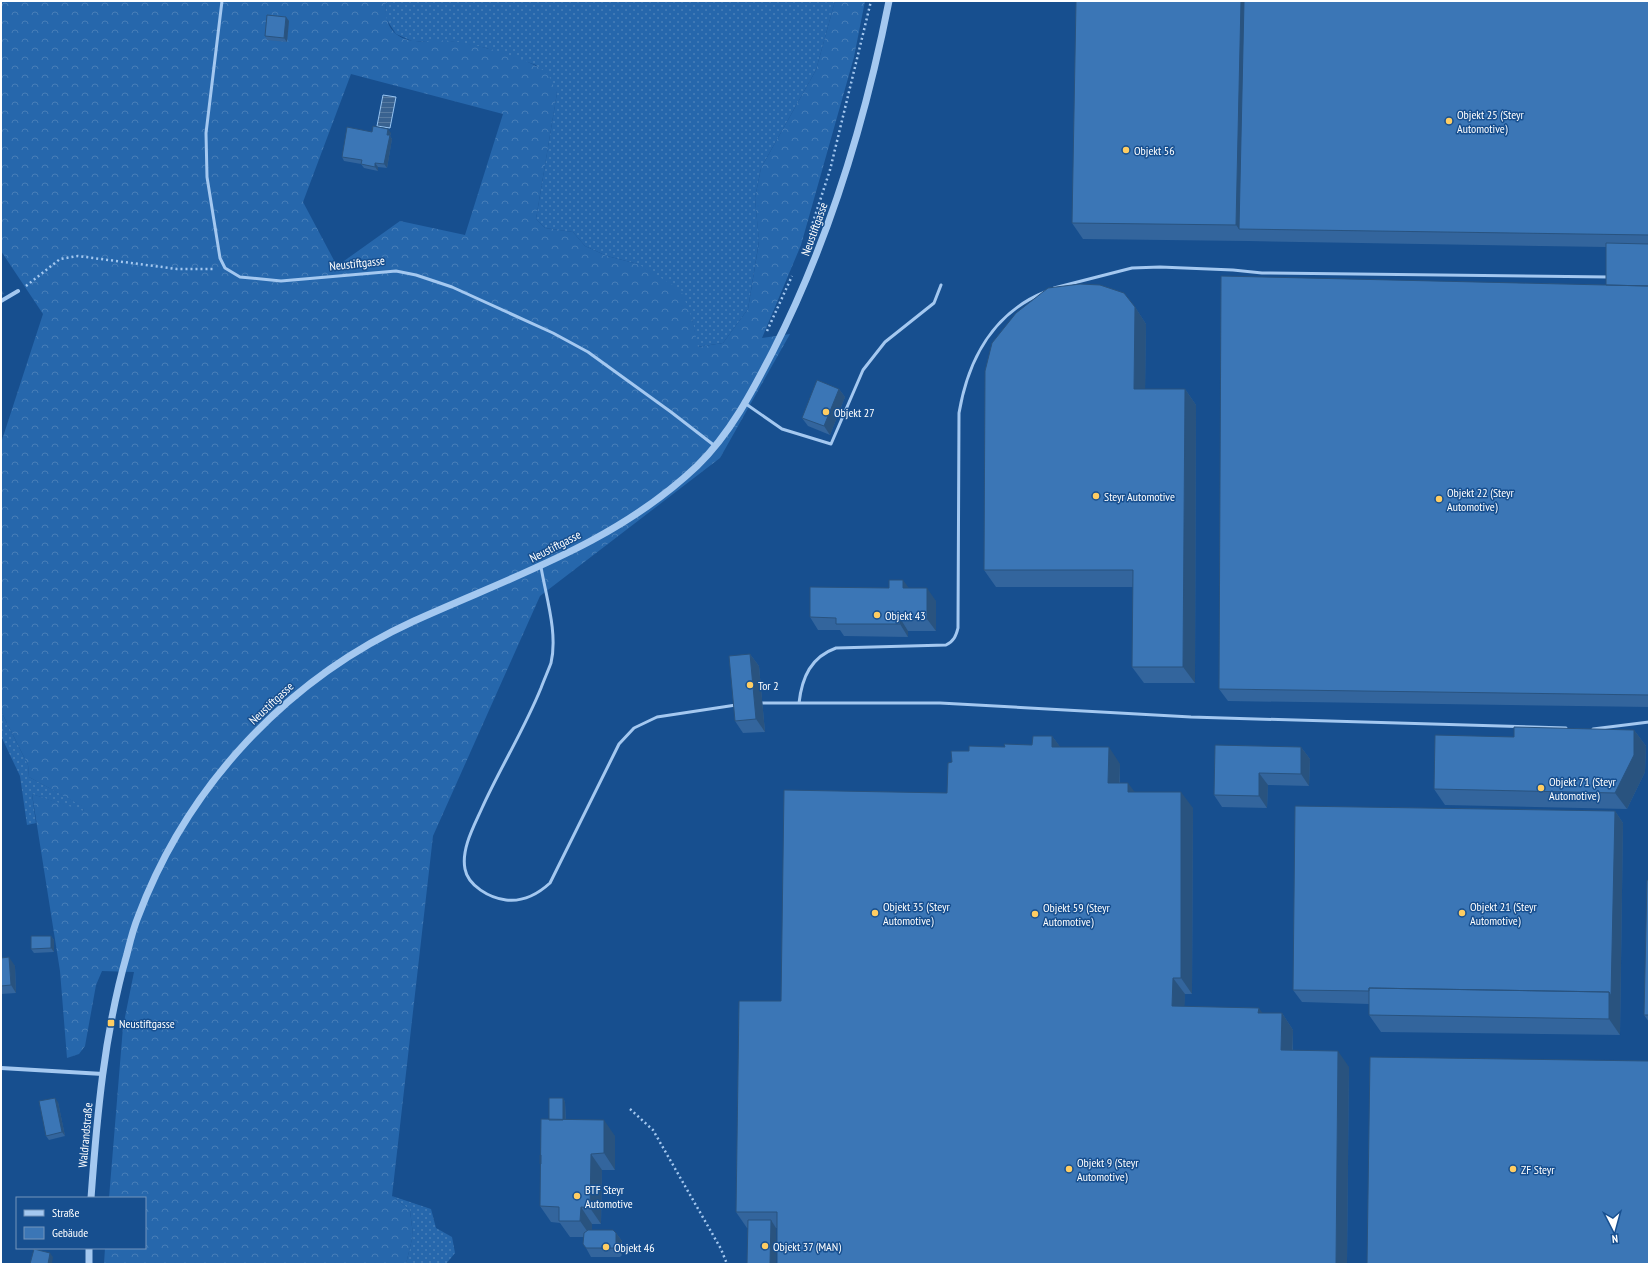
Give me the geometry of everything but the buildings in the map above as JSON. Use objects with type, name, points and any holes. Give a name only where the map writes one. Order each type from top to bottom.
[{"type":"street","name":"Neustiftgasse","points":[[103,1074],[115,995],[137,918],[163,861],[182,826],[204,793],[238,750],[265,721],[321,674],[354,653],[411,622],[541,567],[601,536],[657,499],[698,464],[715,446],[746,404],[791,316],[841,186],[870,88],[889,1]]},
{"type":"street","points":[[1,301],[18,291]]},
{"type":"street","points":[[1,1068],[103,1074]]},
{"type":"street","name":"Waldrandstraße","points":[[91,1197],[95,1140],[103,1074]]},
{"type":"street","points":[[88,1264],[89,1249]]},
{"type":"lane","points":[[222,1],[206,134],[207,177],[220,258],[225,268]]},
{"type":"lane","points":[[799,703],[801,687],[805,677],[814,662],[823,652],[836,648],[946,645],[952,642],[956,636],[958,628],[959,412],[964,388],[973,361],[992,332],[1007,314],[1030,298],[1062,285],[1132,268],[1160,267],[1233,270],[1262,273],[1609,277]]},
{"type":"lane","name":"Neustiftgasse","points":[[225,268],[240,277],[281,280],[396,271],[416,275],[452,287],[552,333],[588,352],[715,446]]},
{"type":"lane","points":[[746,404],[782,429],[831,444],[863,370],[885,342],[934,303],[941,286]]},
{"type":"lane","points":[[541,567],[554,644],[550,664],[532,711],[493,784],[470,832],[464,861],[465,870],[470,880],[479,889],[497,898],[515,901],[540,892],[550,883],[619,744],[634,728],[657,717],[741,704]]},
{"type":"lane","points":[[762,703],[940,704],[1191,717],[1571,728]]},
{"type":"lane","points":[[1586,729],[1649,722]]},
{"type":"path","points":[[810,233],[830,170],[871,1]]},
{"type":"path","points":[[18,291],[60,259],[78,256],[177,269],[225,268]]},
{"type":"path","points":[[764,338],[793,275]]},
{"type":"path","points":[[630,1109],[653,1130],[721,1249],[727,1264]]},
{"type":"green space","points":[[1,1],[386,1],[386,15],[388,23],[393,31],[402,38],[415,41],[460,42],[488,48],[532,64],[549,76],[557,93],[536,219],[545,228],[573,232],[585,246],[607,256],[638,264],[681,290],[692,318],[698,347],[723,343],[748,309],[759,242],[755,198],[761,168],[816,70],[835,1],[865,1],[854,57],[801,245],[762,338],[790,334],[720,458],[540,596],[433,836],[392,1196],[410,1210],[413,1235],[406,1264],[104,1264],[105,1249],[146,1249],[146,1197],[109,1197],[123,1027],[134,972],[102,971],[96,985],[85,1046],[79,1054],[67,1058],[60,971],[32,794],[84,811],[82,806],[29,777],[28,765],[1,711],[1,443],[43,314],[1,251]],"holes":[[[351,74],[503,114],[465,235],[400,221],[337,266],[303,202]]]},
{"type":"green space","points":[[386,1],[835,1],[816,70],[761,168],[755,198],[759,241],[748,309],[723,343],[697,347],[692,318],[638,264],[607,256],[585,246],[573,232],[545,228],[536,219],[557,93],[536,65],[486,48],[450,41],[412,41],[396,34],[385,17]]},
{"type":"green space","points":[[1,711],[28,765],[29,777],[83,806],[84,812],[32,794],[36,823],[27,825],[20,776],[1,736]]},
{"type":"green space","points":[[392,1196],[431,1209],[436,1228],[452,1237],[455,1253],[446,1264],[406,1264],[413,1235],[410,1210]]},
{"type":"shaded area","points":[[383,95],[396,97],[390,128],[377,126]]},
{"type":"place","name":"Objekt 25 (Steyr Automotive)","points":[[1449,121]]},
{"type":"place","name":"Objekt 56","points":[[1126,150]]},
{"type":"place","name":"Objekt 27","points":[[826,412]]},
{"type":"place","name":"Steyr Automotive","points":[[1096,496]]},
{"type":"place","name":"Objekt 22 (Steyr Automotive)","points":[[1439,499]]},
{"type":"place","name":"Objekt 43","points":[[877,615]]},
{"type":"place","name":"Tor 2","points":[[750,685]]},
{"type":"place","name":"Objekt 71 (Steyr Automotive)","points":[[1541,788]]},
{"type":"place","name":"Objekt 35 (Steyr Automotive)","points":[[875,913]]},
{"type":"place","name":"Objekt 21 (Steyr Automotive)","points":[[1462,913]]},
{"type":"place","name":"Objekt 59 (Steyr Automotive)","points":[[1035,914]]},
{"type":"place","name":"Neustiftgasse","points":[[111,1023]]},
{"type":"place","name":"Objekt 9 (Steyr Automotive)","points":[[1069,1169]]},
{"type":"place","name":"ZF Steyr","points":[[1513,1169]]},
{"type":"place","name":"BTF Steyr Automotive","points":[[577,1196]]},
{"type":"place","name":"Objekt 37 (MAN)","points":[[765,1246]]},
{"type":"place","name":"Objekt 46","points":[[606,1247]]}]
